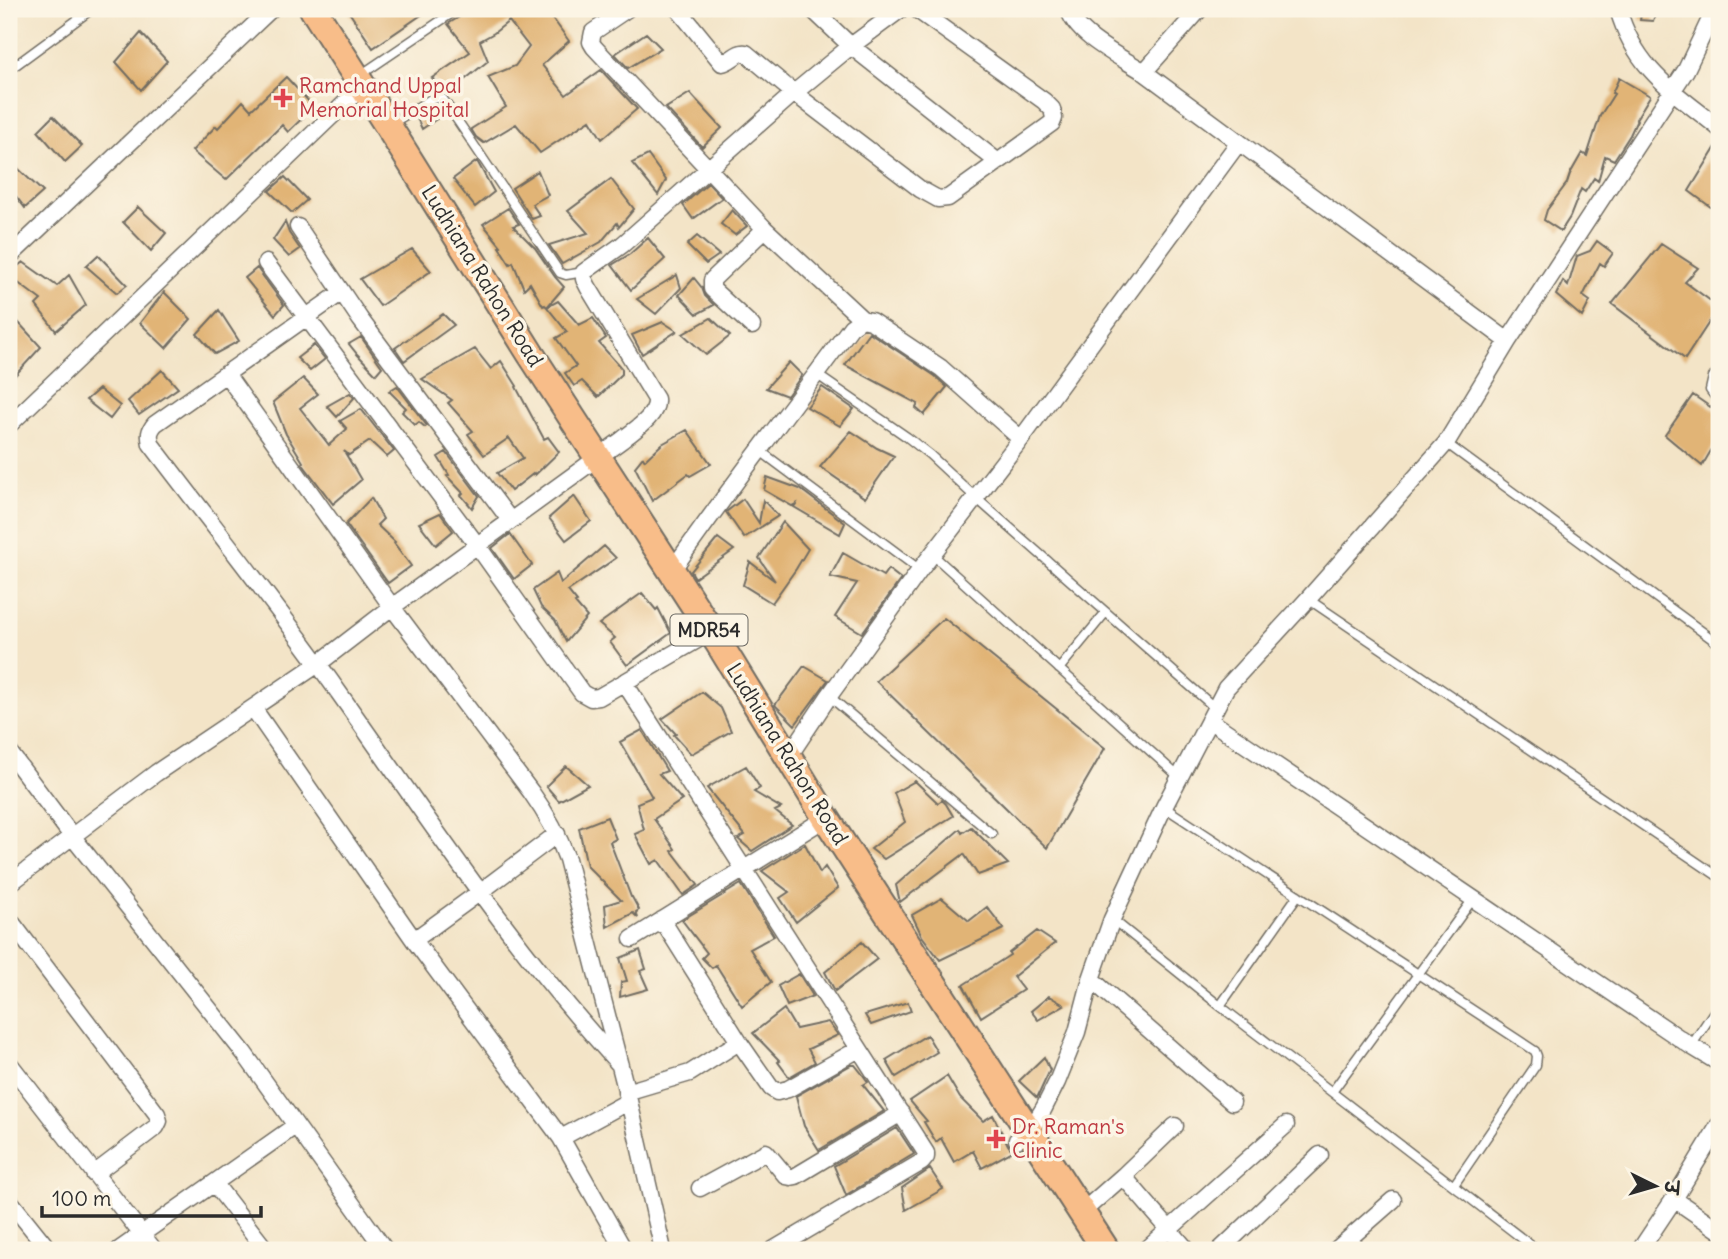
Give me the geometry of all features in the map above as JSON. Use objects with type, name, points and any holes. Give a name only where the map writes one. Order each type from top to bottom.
[{"type":"main road","name":"Ludhiana Rahon Road","points":[[298,9],[388,126],[530,353],[697,640],[778,762],[821,821],[1096,1248]]},
{"type":"main road","name":"Ludhiana Rahon Road","points":[[313,9],[519,360],[671,572],[789,755],[821,821]]},
{"type":"main road","name":"Ludhiana Rahon Road","points":[[1023,1136],[1081,1213],[1096,1248]]},
{"type":"street","points":[[9,257],[271,9]]},
{"type":"street","points":[[627,9],[593,33],[591,42],[594,47],[765,229],[862,319],[871,321],[941,368],[1021,439]]},
{"type":"street","points":[[678,9],[722,63],[740,53],[746,53],[920,189],[938,199],[948,198],[1054,118],[1052,109],[1044,101],[916,9]]},
{"type":"street","points":[[812,9],[851,47],[998,162]]},
{"type":"street","points":[[9,884],[156,773],[318,664],[622,440],[645,420],[654,410],[656,399],[588,287],[584,272],[622,245],[794,93],[901,9]]},
{"type":"street","points":[[1069,9],[1076,24],[1086,35],[1144,72],[1508,341]]},
{"type":"street","points":[[1144,72],[1200,9]]},
{"type":"street","points":[[1618,9],[1628,38],[1647,66],[1672,91],[1719,128]]},
{"type":"street","points":[[1023,1136],[1044,1108],[1057,1082],[1077,1032],[1091,979],[1112,919],[1164,807],[1226,688],[1446,443],[1508,341],[1686,71],[1716,9]]},
{"type":"street","points":[[9,425],[357,87]]},
{"type":"street","points":[[789,755],[920,570],[1021,439],[1239,142]]},
{"type":"street","points":[[298,227],[342,292],[510,520]]},
{"type":"street","points":[[752,327],[711,285],[712,280],[765,229]]},
{"type":"street","points":[[266,263],[477,545],[582,693],[591,698],[599,697],[697,640]]},
{"type":"street","points":[[342,292],[155,424],[150,430],[151,444],[318,664],[480,892],[583,1025],[620,1065]]},
{"type":"street","points":[[671,572],[713,510],[851,327],[862,319]]},
{"type":"street","points":[[226,374],[392,607],[531,792],[557,834],[567,859],[628,1096],[663,1250]]},
{"type":"street","points":[[624,682],[925,1149],[926,1157],[922,1162],[773,1250]]},
{"type":"street","points":[[253,708],[414,940],[561,1138],[624,1250]]},
{"type":"street","points":[[1212,714],[1473,899],[1719,1063]]},
{"type":"street","points":[[9,752],[244,1053],[385,1250]]},
{"type":"street","points":[[632,939],[821,821]]},
{"type":"street","points":[[414,940],[557,834]]},
{"type":"street","points":[[9,919],[157,1114],[159,1121],[156,1127],[94,1174]]},
{"type":"street","points":[[662,920],[739,1042],[771,1088],[777,1092],[788,1089],[859,1049]]},
{"type":"street","points":[[1091,979],[1232,1102]]},
{"type":"street","points":[[561,1138],[628,1096],[690,1073],[739,1042]]},
{"type":"street","points":[[9,1063],[153,1250]]},
{"type":"street","points":[[700,1188],[766,1152],[786,1176],[796,1176],[901,1113]]},
{"type":"street","points":[[1146,1250],[1286,1125]]},
{"type":"street","points":[[1640,1250],[1719,1125]]},
{"type":"street","points":[[119,1250],[295,1126]]},
{"type":"street","points":[[1081,1213],[1175,1126]]},
{"type":"street","points":[[1220,1250],[1320,1155]]},
{"type":"street","points":[[1123,1176],[1187,1250]]},
{"type":"street","points":[[214,1183],[266,1250]]},
{"type":"street","points":[[1674,1199],[1719,1230]]},
{"type":"street","points":[[1336,1250],[1393,1200]]},
{"type":"street","points":[[9,1202],[49,1250]]},
{"type":"lane","points":[[9,70],[92,9]]},
{"type":"lane","points":[[357,87],[458,9]]},
{"type":"lane","points":[[388,126],[431,99],[443,99],[560,273],[566,275],[584,272]]},
{"type":"lane","points":[[1719,369],[1713,377],[1710,390],[1719,402]]},
{"type":"lane","points":[[817,374],[930,456],[1106,612],[1212,714]]},
{"type":"lane","points":[[1446,443],[1719,644]]},
{"type":"lane","points":[[759,450],[920,570]]},
{"type":"lane","points":[[933,555],[1179,777]]},
{"type":"lane","points":[[1308,599],[1719,877]]},
{"type":"lane","points":[[1059,669],[1106,612]]},
{"type":"lane","points":[[829,695],[992,834]]},
{"type":"lane","points":[[1164,807],[1535,1051],[1536,1065],[1454,1185]]},
{"type":"lane","points":[[1220,1006],[1298,895]]},
{"type":"lane","points":[[1332,1092],[1473,899]]},
{"type":"lane","points":[[1112,919],[1220,1006],[1537,1250]]},
{"type":"lane","points":[[1691,1046],[1719,1004]]},
{"type":"building","points":[[347,9],[430,9],[373,48]]},
{"type":"building","points":[[472,9],[546,9],[569,41],[542,65],[566,95],[601,70],[637,109],[602,139],[590,120],[540,153],[516,124],[484,143],[471,129],[506,107],[488,77],[515,66],[529,47],[509,21],[480,41],[488,61],[447,94],[432,78],[470,52],[448,24]]},
{"type":"building","points":[[1642,9],[1657,9],[1653,21],[1640,20]]},
{"type":"building","points":[[141,33],[167,61],[141,90],[116,62]]},
{"type":"building","points":[[646,33],[661,48],[628,68],[615,54]]},
{"type":"building","points":[[286,77],[314,107],[288,132],[282,125],[226,180],[192,151],[243,101],[251,110]]},
{"type":"building","points":[[1619,78],[1650,96],[1614,160],[1605,156],[1598,181],[1594,178],[1585,192],[1581,189],[1570,217],[1561,231],[1544,220],[1547,210],[1567,183],[1582,153],[1587,156],[1600,116],[1614,94],[1612,93]]},
{"type":"building","points":[[690,93],[722,128],[702,147],[666,108]]},
{"type":"building","points":[[433,105],[438,105],[445,113],[422,129],[416,116]]},
{"type":"building","points":[[53,116],[82,146],[65,162],[38,131]]},
{"type":"building","points":[[1719,142],[1719,200],[1712,208],[1689,191]]},
{"type":"building","points":[[648,155],[666,180],[658,195],[632,163]]},
{"type":"building","points":[[9,160],[43,192],[25,208],[9,187]]},
{"type":"building","points":[[477,161],[494,192],[475,207],[453,179]]},
{"type":"building","points":[[538,171],[548,195],[532,204],[540,216],[532,219],[512,188]]},
{"type":"building","points":[[285,177],[307,200],[292,213],[269,191]]},
{"type":"building","points":[[611,179],[634,209],[619,227],[617,223],[601,242],[562,264],[549,245],[588,233],[568,211]]},
{"type":"building","points":[[708,183],[722,198],[693,219],[683,205]]},
{"type":"building","points":[[138,207],[166,233],[151,251],[123,222]]},
{"type":"building","points":[[508,208],[519,224],[513,226],[535,248],[564,287],[547,307],[543,306],[530,283],[524,289],[513,262],[510,264],[499,247],[501,246],[483,224]]},
{"type":"building","points":[[732,210],[747,226],[735,235],[721,224]]},
{"type":"building","points":[[285,222],[300,249],[289,257],[273,240]]},
{"type":"building","points":[[697,236],[719,255],[706,264],[687,245]]},
{"type":"building","points":[[648,238],[665,259],[631,290],[612,265]]},
{"type":"building","points":[[1597,241],[1613,253],[1604,266],[1600,263],[1583,296],[1590,301],[1582,317],[1556,295],[1563,281],[1568,286],[1577,256],[1590,251]]},
{"type":"building","points":[[1661,244],[1698,268],[1685,282],[1719,307],[1685,359],[1612,304]]},
{"type":"building","points":[[412,249],[431,271],[380,306],[360,279]]},
{"type":"building","points":[[98,255],[127,285],[117,293],[86,266]]},
{"type":"building","points":[[23,262],[57,286],[69,275],[86,305],[56,331],[36,305],[41,300],[9,276],[9,273]]},
{"type":"building","points":[[257,268],[284,305],[275,315],[245,278]]},
{"type":"building","points":[[677,275],[681,288],[656,314],[637,299]]},
{"type":"building","points":[[694,278],[714,305],[697,314],[679,295]]},
{"type":"building","points":[[164,292],[191,319],[166,348],[140,323]]},
{"type":"building","points":[[558,301],[579,325],[593,318],[606,338],[599,343],[622,369],[622,374],[598,397],[582,381],[574,386],[565,373],[576,366],[556,338],[567,332],[547,307]]},
{"type":"building","points":[[219,310],[239,341],[215,354],[197,334]]},
{"type":"building","points":[[443,314],[454,325],[404,361],[395,348]]},
{"type":"building","points":[[711,318],[730,336],[706,355],[683,334]]},
{"type":"building","points":[[18,322],[41,347],[9,382],[9,332]]},
{"type":"building","points":[[663,322],[677,331],[642,354],[632,335]]},
{"type":"building","points":[[869,332],[947,387],[924,415],[916,408],[918,404],[845,365]]},
{"type":"building","points":[[361,337],[382,367],[376,374],[349,344]]},
{"type":"building","points":[[314,345],[325,359],[310,371],[297,358]]},
{"type":"building","points":[[475,349],[491,369],[501,361],[544,439],[548,437],[559,452],[535,475],[534,473],[511,491],[497,473],[523,458],[509,438],[484,455],[468,434],[473,431],[448,403],[452,400],[422,379]]},
{"type":"building","points":[[789,362],[802,375],[787,396],[766,388]]},
{"type":"building","points":[[162,370],[178,388],[139,415],[128,401]]},
{"type":"building","points":[[303,378],[318,394],[300,408],[329,445],[347,429],[340,421],[361,409],[394,451],[387,457],[370,441],[349,455],[344,451],[361,480],[333,504],[302,463],[273,402]]},
{"type":"building","points":[[397,386],[427,426],[419,422],[415,425],[402,412],[406,408],[389,391]]},
{"type":"building","points":[[822,387],[854,409],[840,426],[807,407]]},
{"type":"building","points":[[99,389],[120,406],[110,419],[86,400]]},
{"type":"building","points":[[350,393],[354,398],[337,417],[327,406]]},
{"type":"building","points":[[1693,395],[1719,413],[1719,437],[1702,466],[1665,435]]},
{"type":"building","points":[[687,430],[711,464],[690,476],[688,474],[652,501],[635,467],[643,457],[645,460],[662,444]]},
{"type":"building","points":[[851,431],[894,456],[865,498],[820,467]]},
{"type":"building","points":[[446,452],[479,496],[472,508],[461,495],[463,493],[447,476],[449,475],[438,457]]},
{"type":"building","points":[[767,477],[800,489],[845,523],[840,534],[794,507],[796,504],[792,506],[764,490]]},
{"type":"building","points":[[574,496],[591,521],[566,540],[549,518]]},
{"type":"building","points":[[371,498],[383,519],[377,525],[395,542],[411,566],[388,583],[346,524]]},
{"type":"building","points":[[743,499],[759,523],[763,500],[778,516],[744,538],[726,512]]},
{"type":"building","points":[[440,513],[453,531],[436,545],[419,523]]},
{"type":"building","points":[[783,522],[808,549],[772,603],[743,585],[750,562],[775,581],[759,558]]},
{"type":"building","points":[[510,534],[532,565],[514,579],[492,548]]},
{"type":"building","points":[[718,538],[734,550],[695,578],[691,571]]},
{"type":"building","points":[[604,546],[616,558],[568,591],[587,617],[566,642],[555,620],[541,607],[533,590],[557,573],[561,583]]},
{"type":"building","points":[[843,553],[883,576],[888,569],[901,579],[862,633],[835,617],[857,583],[830,577]]},
{"type":"building","points":[[642,593],[656,610],[658,608],[671,633],[627,665],[610,642],[615,638],[599,624]]},
{"type":"building","points":[[944,618],[1105,748],[1047,848],[876,681]]},
{"type":"building","points":[[804,666],[828,680],[795,725],[775,705]]},
{"type":"building","points":[[702,692],[721,708],[731,731],[691,754],[662,719]]},
{"type":"building","points":[[642,730],[667,771],[659,774],[682,800],[654,819],[675,849],[672,851],[698,885],[683,895],[658,860],[651,864],[635,834],[644,830],[637,803],[652,797],[620,742]]},
{"type":"building","points":[[566,766],[588,785],[559,801],[546,786]]},
{"type":"building","points":[[746,766],[760,788],[754,792],[781,808],[775,811],[792,825],[752,851],[738,839],[745,835],[707,788]]},
{"type":"building","points":[[915,781],[938,803],[942,800],[953,816],[884,859],[871,849],[905,822],[894,793]]},
{"type":"building","points":[[607,817],[616,839],[610,842],[631,897],[639,910],[636,912],[638,918],[633,913],[607,927],[605,905],[621,900],[587,866],[579,828]]},
{"type":"building","points":[[971,827],[1008,864],[978,875],[964,854],[900,902],[896,885],[960,829],[962,833]]},
{"type":"building","points":[[805,844],[820,873],[825,867],[838,888],[796,922],[780,898],[789,892],[762,871]]},
{"type":"building","points":[[741,884],[774,936],[750,949],[771,982],[742,1006],[716,965],[712,968],[702,958],[707,953],[682,920]]},
{"type":"building","points":[[942,898],[969,921],[987,907],[1004,929],[940,960],[922,936],[912,915]]},
{"type":"building","points":[[1037,931],[1055,943],[1013,977],[1023,990],[981,1017],[963,985],[1010,955],[1009,953]]},
{"type":"building","points":[[862,942],[877,959],[835,991],[825,972]]},
{"type":"building","points":[[640,950],[646,969],[640,971],[648,989],[620,997],[621,982],[627,981],[620,958]]},
{"type":"building","points":[[799,974],[813,996],[787,1006],[778,986]]},
{"type":"building","points":[[1049,996],[1064,1005],[1038,1020],[1031,1011]]},
{"type":"building","points":[[908,1002],[911,1011],[871,1025],[865,1015]]},
{"type":"building","points":[[784,1009],[796,1029],[828,1022],[838,1035],[808,1049],[815,1062],[789,1077],[778,1062],[780,1061],[753,1033]]},
{"type":"building","points":[[927,1035],[937,1052],[896,1077],[886,1060]]},
{"type":"building","points":[[1044,1057],[1050,1070],[1037,1098],[1019,1081]]},
{"type":"building","points":[[855,1065],[863,1075],[868,1082],[863,1085],[884,1111],[819,1150],[804,1126],[796,1096]]},
{"type":"building","points":[[947,1076],[960,1098],[983,1121],[993,1115],[1013,1151],[982,1168],[973,1151],[954,1162],[941,1138],[936,1142],[924,1122],[927,1121],[910,1101]]},
{"type":"building","points":[[897,1128],[914,1154],[846,1195],[834,1166]]},
{"type":"building","points":[[930,1169],[943,1189],[906,1210],[902,1188]]},
{"type":"place","name":"Ramchand Uppal Memorial Hospital","points":[[283,98]]},
{"type":"place","name":"Dr. Raman's Clinic","points":[[996,1139]]}]
